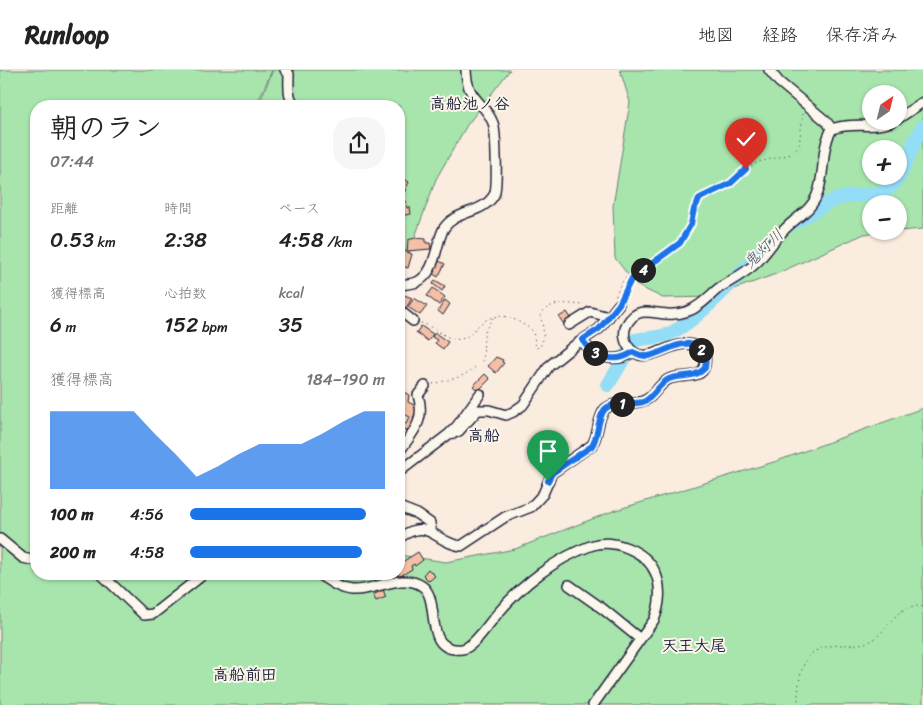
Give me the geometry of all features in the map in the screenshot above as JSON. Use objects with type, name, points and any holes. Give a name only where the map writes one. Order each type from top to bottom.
[{"type":"street","points":[[286,70],[289,74],[289,93],[291,100]]},
{"type":"street","points":[[405,285],[418,282],[423,277],[434,261],[442,233],[447,224],[453,218],[484,205],[495,192],[495,130],[489,115],[475,100],[470,91],[466,70]]},
{"type":"street","points":[[769,70],[779,82],[826,121],[832,129]]},
{"type":"street","points":[[908,112],[923,102]]},
{"type":"street","points":[[405,535],[419,529],[430,531],[453,545],[461,546],[505,517],[531,507],[543,494],[552,473],[592,446],[606,408],[615,404],[641,402],[648,399],[669,379],[701,372],[705,368],[706,362],[702,350],[688,344],[680,344],[647,356],[640,356],[633,352],[625,338],[624,329],[632,317],[639,312],[648,311],[674,314],[696,307],[720,287],[735,280],[757,262],[783,231],[808,210],[818,193],[827,138],[832,129],[853,124],[862,125]]},
{"type":"street","points":[[449,434],[458,432],[478,410],[489,410],[506,415],[513,412],[529,398],[549,366],[599,329],[609,317],[616,303]]},
{"type":"street","points":[[569,324],[590,312],[609,317]]},
{"type":"street","points":[[405,315],[413,322]]},
{"type":"street","points":[[582,340],[590,351],[616,360],[633,352]]},
{"type":"street","points":[[405,444],[417,427],[422,409],[418,395],[425,386]]},
{"type":"street","points":[[405,467],[449,434],[480,394]]},
{"type":"street","points":[[405,510],[430,523],[430,531]]},
{"type":"street","points":[[0,539],[10,550],[23,558],[30,560]]},
{"type":"street","points":[[333,580],[351,590],[410,581],[421,585],[429,595],[434,630],[438,638],[448,646],[462,649],[473,643],[520,589],[570,554],[593,545],[618,545],[642,557],[655,571],[659,587],[658,609],[640,639],[593,705]]},
{"type":"street","points":[[107,580],[144,615],[153,614],[196,580]]},
{"type":"street","points":[[569,585],[604,609],[640,639]]},
{"type":"path","points":[[616,303],[626,285],[636,275],[680,243],[691,224],[694,209],[700,198],[731,183],[746,169],[758,162],[792,154],[799,145],[803,113],[807,107]]},
{"type":"path","points":[[616,303],[624,279],[631,274],[636,275]]},
{"type":"path","points":[[413,322],[426,324],[453,338],[461,339],[471,334],[488,318],[503,316],[533,330],[536,348],[540,347],[543,340],[544,331],[540,315],[545,308],[558,304],[591,305]]},
{"type":"path","points":[[425,386],[461,377],[472,371],[483,360],[482,338],[494,316]]},
{"type":"path","points":[[798,705],[801,674],[814,652],[823,648],[871,641],[902,610],[919,606],[923,607]]},
{"type":"green space","points":[[0,70],[272,70],[259,100],[30,100],[30,580],[405,580],[405,556],[446,562],[515,549],[613,511],[777,461],[923,408],[923,705],[0,705]]},
{"type":"green space","points":[[273,70],[510,70],[467,125],[436,179],[405,264],[405,100],[260,100]]},
{"type":"green space","points":[[620,70],[923,70],[923,229],[907,230],[907,195],[862,195],[862,235],[776,274],[712,297],[663,298],[636,285],[615,258],[613,206],[630,102]]},
{"type":"building","points":[[405,180],[409,182],[405,191]]},
{"type":"building","points":[[405,201],[407,208],[410,207],[411,214],[405,215]]},
{"type":"building","points":[[415,238],[426,239],[426,243],[430,243],[431,249],[407,251],[408,240]]},
{"type":"building","points":[[405,251],[412,254],[408,268],[405,267]]},
{"type":"building","points":[[439,261],[445,264],[438,277],[432,273]]},
{"type":"building","points":[[435,280],[445,286],[442,291],[433,284]]},
{"type":"building","points":[[433,288],[445,297],[439,305],[427,296]]},
{"type":"building","points":[[405,295],[412,298],[405,307]]},
{"type":"building","points":[[414,298],[427,306],[420,315],[408,307]]},
{"type":"building","points":[[445,300],[450,304],[443,315],[438,311]]},
{"type":"building","points":[[567,312],[571,318],[563,323],[559,317]]},
{"type":"building","points":[[421,326],[433,334],[428,341],[416,333]]},
{"type":"building","points":[[435,333],[448,342],[443,349],[435,343],[437,340],[432,337]]},
{"type":"building","points":[[496,357],[503,360],[502,362],[504,363],[496,373],[488,366]]},
{"type":"building","points":[[485,374],[490,379],[478,391],[473,386]]},
{"type":"building","points":[[405,393],[409,395],[408,402],[418,407],[413,418],[417,419],[411,431],[405,430],[405,424],[410,417],[405,415]]},
{"type":"building","points":[[418,552],[423,560],[415,566],[414,564],[411,566],[412,569],[405,573],[405,560]]},
{"type":"building","points":[[428,569],[435,576],[429,581],[423,575]]},
{"type":"building","points":[[383,590],[386,597],[376,601],[373,595]]},
{"type":"waterway","name":"鬼灯川","points":[[790,225],[838,199],[878,193],[889,189],[902,171],[923,126]]},
{"type":"waterway","name":"鬼灯川","points":[[608,385],[635,340],[666,335],[692,320],[721,294],[770,242]]},
{"type":"district","name":"高船池ノ谷","points":[[470,103]]},
{"type":"district","name":"高船","points":[[484,435]]},
{"type":"district","name":"天王大尾","points":[[694,645]]},
{"type":"district","name":"高船前田","points":[[245,674]]},
{"type":"route","points":[[548,481],[552,473],[592,446],[606,408],[615,404],[641,402],[648,399],[669,379],[694,375],[705,368],[706,362],[702,350],[688,344],[680,344],[647,356],[640,356],[633,352],[616,360],[590,351],[582,340],[599,329],[619,304],[626,285],[632,278],[680,243],[691,224],[694,209],[700,198],[731,183],[746,169]]}]
